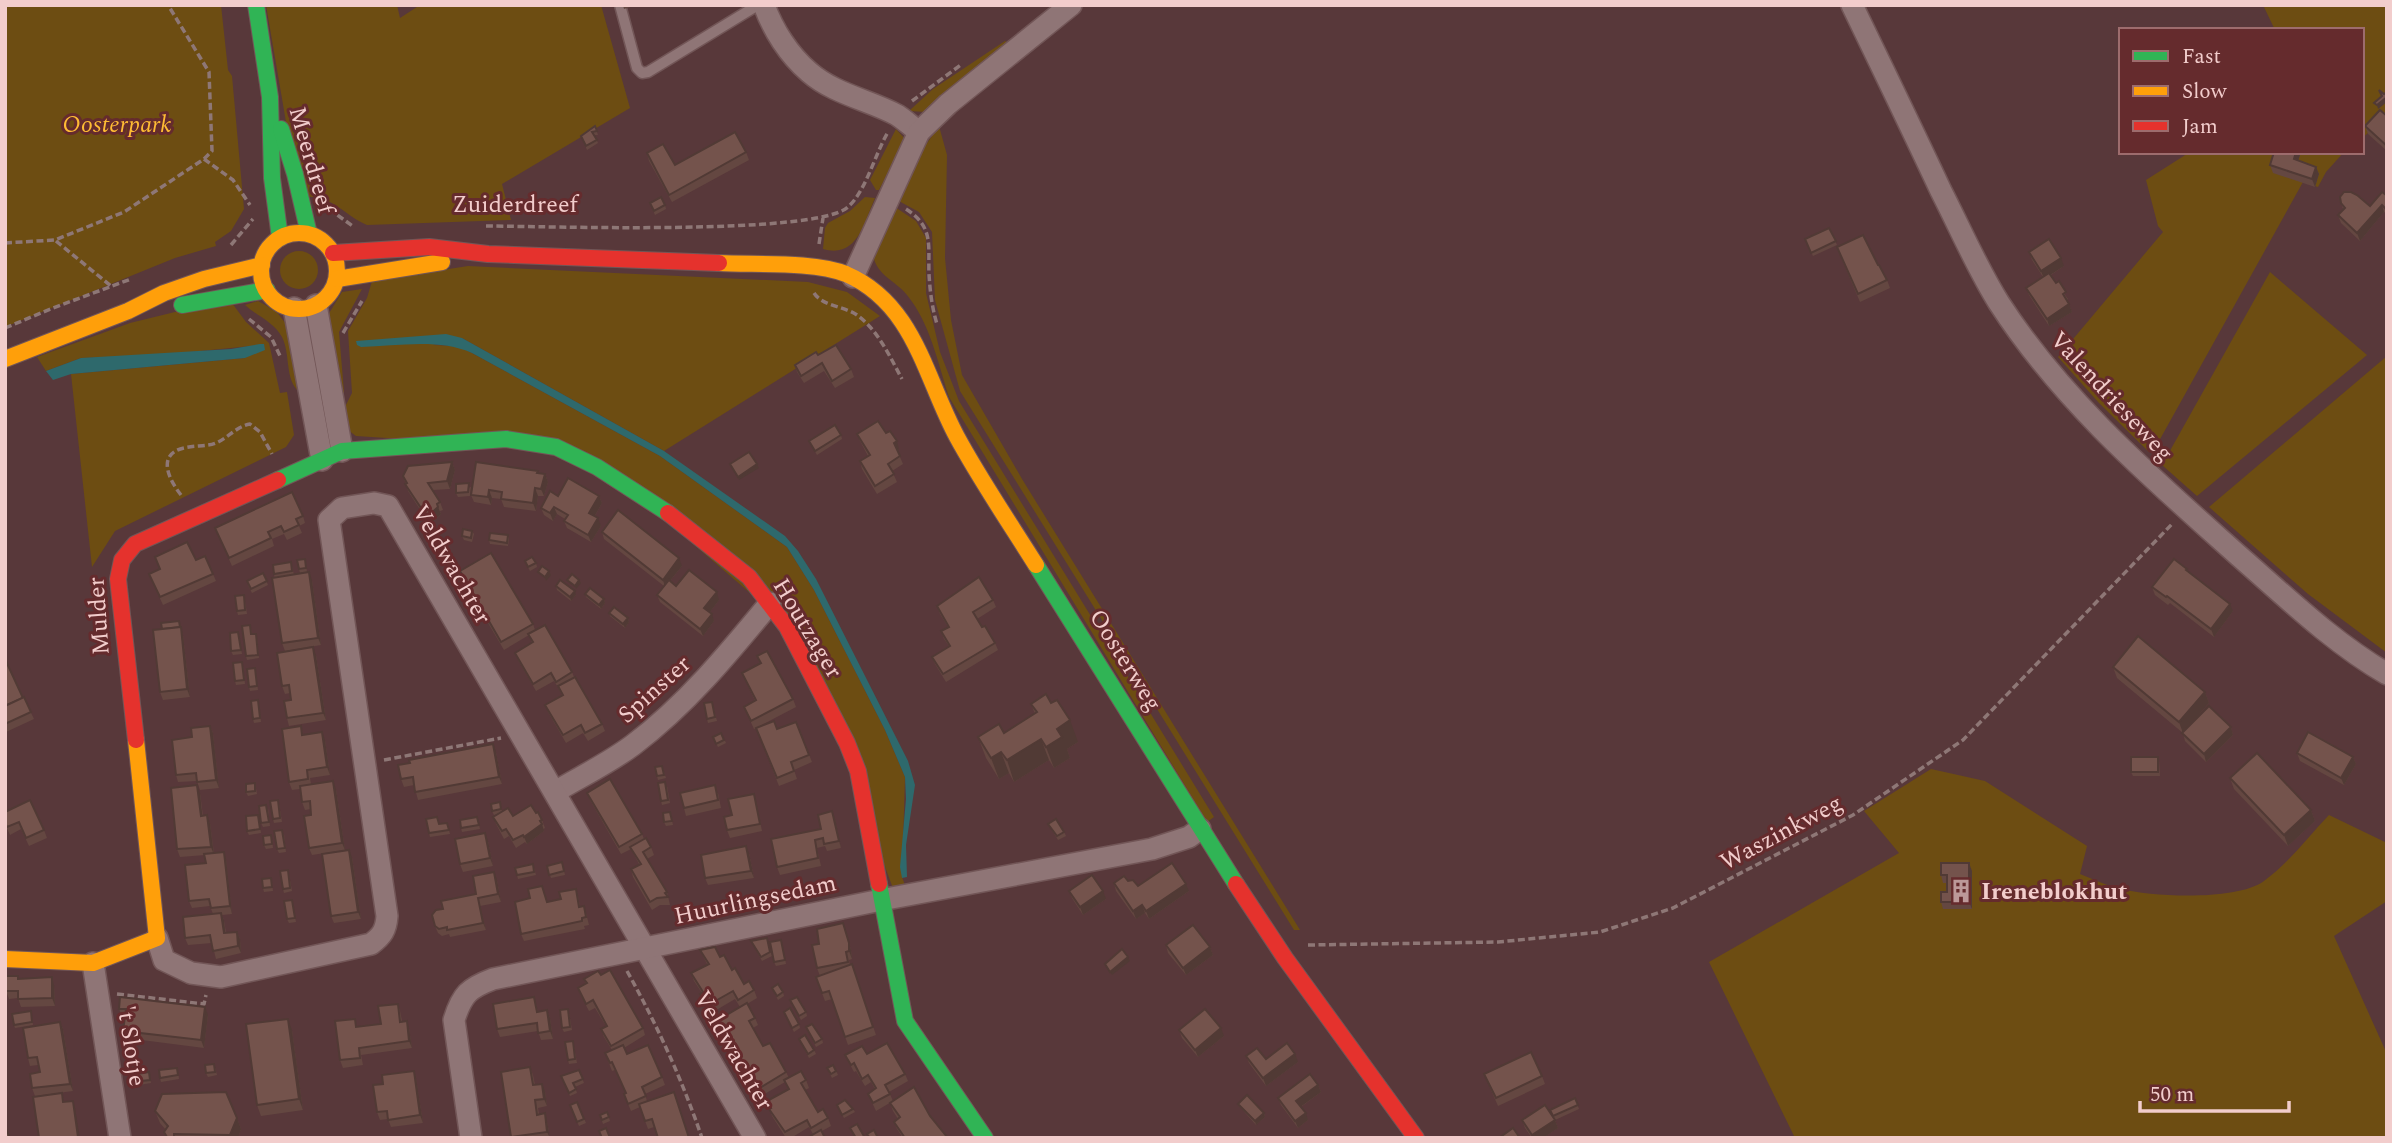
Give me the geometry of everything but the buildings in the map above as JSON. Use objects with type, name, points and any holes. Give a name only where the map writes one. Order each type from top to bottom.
[{"type":"street","name":"Meerdreef","points":[[256,5],[270,97],[272,178],[280,238]]},
{"type":"street","points":[[764,5],[770,22],[791,53],[810,73],[898,116],[919,132]]},
{"type":"street","points":[[853,277],[919,132],[1047,13],[1071,5]]},
{"type":"street","name":"Valendrieseweg","points":[[1852,5],[1968,246],[1998,301],[2036,358],[2114,442],[2187,510],[2309,618],[2368,664],[2387,674]]},
{"type":"street","name":"Meerdreef","points":[[270,97],[295,174],[309,234]]},
{"type":"street","points":[[289,234],[309,234],[323,241],[332,253],[337,279],[333,289],[316,305],[305,309],[294,308],[274,299],[267,290],[263,282],[262,265],[265,254],[280,238],[289,234]]},
{"type":"street","name":"Zuiderdreef","points":[[332,253],[429,247],[488,254],[783,264],[830,268],[853,277]]},
{"type":"street","name":"Zuiderdreef","points":[[337,279],[488,254]]},
{"type":"street","points":[[5,359],[128,311],[164,293],[204,279],[262,265]]},
{"type":"street","name":"Oosterweg","points":[[853,277],[878,291],[896,308],[909,329],[959,442],[1200,829],[1285,958],[1416,1138]]},
{"type":"street","points":[[128,311],[267,290]]},
{"type":"street","points":[[316,305],[332,455]]},
{"type":"street","points":[[294,308],[332,455]]},
{"type":"street","name":"Houtzager","points":[[332,455],[506,439],[556,447],[597,467],[654,502],[749,577],[770,603],[799,650],[847,743],[858,771],[880,900],[905,1021],[985,1138]]},
{"type":"street","name":"Mulder","points":[[157,937],[118,579],[122,560],[135,544],[332,455]]},
{"type":"street","name":"Veldwachter","points":[[157,937],[164,960],[191,973],[221,977],[371,944],[386,928],[387,916],[329,520],[342,508],[374,503],[388,506],[755,1138]]},
{"type":"street","name":"Spinster","points":[[555,792],[632,746],[693,692],[725,659],[770,603]]},
{"type":"street","name":"Huurlingsedam","points":[[471,1138],[454,1020],[460,1001],[474,986],[493,979],[880,900],[1152,849],[1189,836],[1200,829]]},
{"type":"street","points":[[5,959],[93,963],[157,937]]},
{"type":"street","name":"'t Slotje","points":[[93,963],[120,1138]]},
{"type":"lane","points":[[620,5],[638,68],[642,73],[648,72],[758,5]]},
{"type":"path","points":[[5,245],[55,240],[124,212],[212,151],[209,72],[168,5]]},
{"type":"path","points":[[938,329],[932,305],[929,239],[923,224],[909,210],[861,187],[898,116],[912,101],[943,77]]},
{"type":"path","points":[[204,159],[233,180],[257,215]]},
{"type":"path","name":"Zuiderdreef","points":[[478,226],[748,226],[836,215],[847,208],[861,187]]},
{"type":"path","points":[[301,202],[326,207],[359,231]]},
{"type":"path","points":[[232,245],[257,215],[276,206]]},
{"type":"path","points":[[5,328],[111,286],[55,240]]},
{"type":"path","points":[[181,495],[169,476],[167,463],[170,455],[179,449],[214,443],[243,425],[250,424],[260,432],[272,454]]},
{"type":"path","name":"Waszinkweg","points":[[1310,956],[1302,946],[1510,941],[1600,932],[1673,908],[1853,815],[1963,740],[2187,510]]},
{"type":"path","points":[[365,763],[522,734]]},
{"type":"path","points":[[617,954],[658,1026],[686,1089],[702,1138]]},
{"type":"path","points":[[97,992],[204,1004],[208,977]]},
{"type":"green space","name":"Oosterpark","points":[[5,5],[221,5],[228,70],[232,76],[244,209],[231,231],[215,242],[216,246],[175,258],[5,327]]},
{"type":"green space","points":[[266,5],[397,5],[400,18],[420,5],[601,5],[630,108],[502,184],[511,220],[367,225],[331,203],[306,196],[286,122]]},
{"type":"green space","points":[[2263,5],[2387,5],[2387,117],[2364,136],[2364,28],[2274,28]]},
{"type":"green space","points":[[1005,41],[1008,43],[926,112],[909,111],[933,89]]},
{"type":"green space","points":[[939,126],[947,155],[945,258],[951,320],[962,375],[1022,479],[1300,930],[1294,930],[960,391],[935,300],[932,232],[919,212],[897,200],[918,156]]},
{"type":"green space","points":[[896,129],[905,139],[879,190],[876,190],[870,180]]},
{"type":"green space","points":[[2187,154],[2342,154],[2326,172],[2318,187],[2303,182],[2154,450],[2149,452],[2099,403],[2058,357],[2163,232],[2158,226],[2146,180]]},
{"type":"green space","points":[[865,197],[875,198],[858,237],[844,249],[823,249],[828,223],[850,211]]},
{"type":"green space","points":[[895,207],[916,221],[926,238],[926,293],[940,352],[959,401],[1214,817],[1207,822],[949,397],[932,344],[915,306],[878,268],[873,255]]},
{"type":"green space","points":[[299,251],[312,257],[318,270],[312,283],[299,289],[286,283],[280,270],[286,257]]},
{"type":"green space","points":[[468,266],[808,282],[847,292],[880,316],[664,451],[462,338],[433,345],[458,346],[660,456],[787,547],[814,590],[885,730],[905,777],[902,877],[907,891],[894,891],[799,635],[585,451],[356,436],[348,430],[344,409],[352,393],[348,331],[367,298],[372,281]]},
{"type":"green space","points":[[2270,272],[2367,355],[2197,496],[2162,465]]},
{"type":"green space","points":[[362,289],[339,332],[344,392],[342,397],[328,315],[342,292]]},
{"type":"green space","points":[[258,301],[276,311],[286,324],[300,393],[292,381],[285,344],[279,332],[245,305]]},
{"type":"green space","points":[[232,303],[246,322],[269,343],[280,393],[287,392],[294,435],[286,447],[115,531],[92,567],[71,374],[245,358],[262,345],[149,356],[81,358],[46,371],[37,357],[130,323],[175,312]]},
{"type":"green space","points":[[2387,356],[2387,653],[2308,594],[2209,507]]},
{"type":"green space","points":[[1931,769],[1985,781],[2087,846],[2080,874],[2135,892],[2194,896],[2235,892],[2251,887],[2264,881],[2282,866],[2329,815],[2387,843],[2387,901],[2334,936],[2387,1054],[2387,1138],[1795,1138],[1709,962],[1899,853],[1864,811]]},
{"type":"water","points":[[446,334],[462,338],[664,451],[785,536],[798,551],[816,579],[908,761],[915,785],[906,845],[907,877],[902,878],[900,867],[906,799],[905,777],[885,730],[814,590],[787,547],[660,456],[472,353],[432,344],[361,347],[356,341]]},
{"type":"water","points":[[264,344],[265,350],[245,358],[71,374],[53,380],[46,371],[81,358],[231,349]]},
{"type":"traffic: fast","points":[[256,5],[270,97],[272,178],[280,238]]},
{"type":"traffic: fast","points":[[281,129],[309,234]]},
{"type":"traffic: fast","points":[[182,305],[267,290]]},
{"type":"traffic: fast","points":[[278,480],[342,451],[506,439],[556,447],[597,467],[668,513]]},
{"type":"traffic: fast","points":[[1036,565],[1236,884]]},
{"type":"traffic: fast","points":[[879,884],[905,1021],[985,1138]]},
{"type":"traffic: slow","points":[[299,233],[313,236],[326,244],[334,257],[337,271],[334,285],[326,298],[313,306],[299,309],[285,306],[272,298],[264,285],[261,271],[264,257],[272,244],[285,236],[299,233]]},
{"type":"traffic: slow","points":[[337,279],[442,262]]},
{"type":"traffic: slow","points":[[719,263],[801,265],[833,270],[869,287],[888,304],[915,345],[966,453],[1036,565]]},
{"type":"traffic: slow","points":[[5,359],[128,311],[164,293],[204,279],[262,265]]},
{"type":"traffic: slow","points":[[5,959],[93,963],[157,938],[136,740]]},
{"type":"traffic: jam","points":[[333,253],[429,247],[488,254],[719,263]]},
{"type":"traffic: jam","points":[[136,740],[118,579],[122,560],[135,544],[278,480]]},
{"type":"traffic: jam","points":[[668,513],[749,577],[787,627],[847,743],[858,771],[879,884]]},
{"type":"traffic: jam","points":[[1236,884],[1285,958],[1416,1138]]},
{"type":"place","name":"Ireneblokhut","points":[[1961,891]]}]
